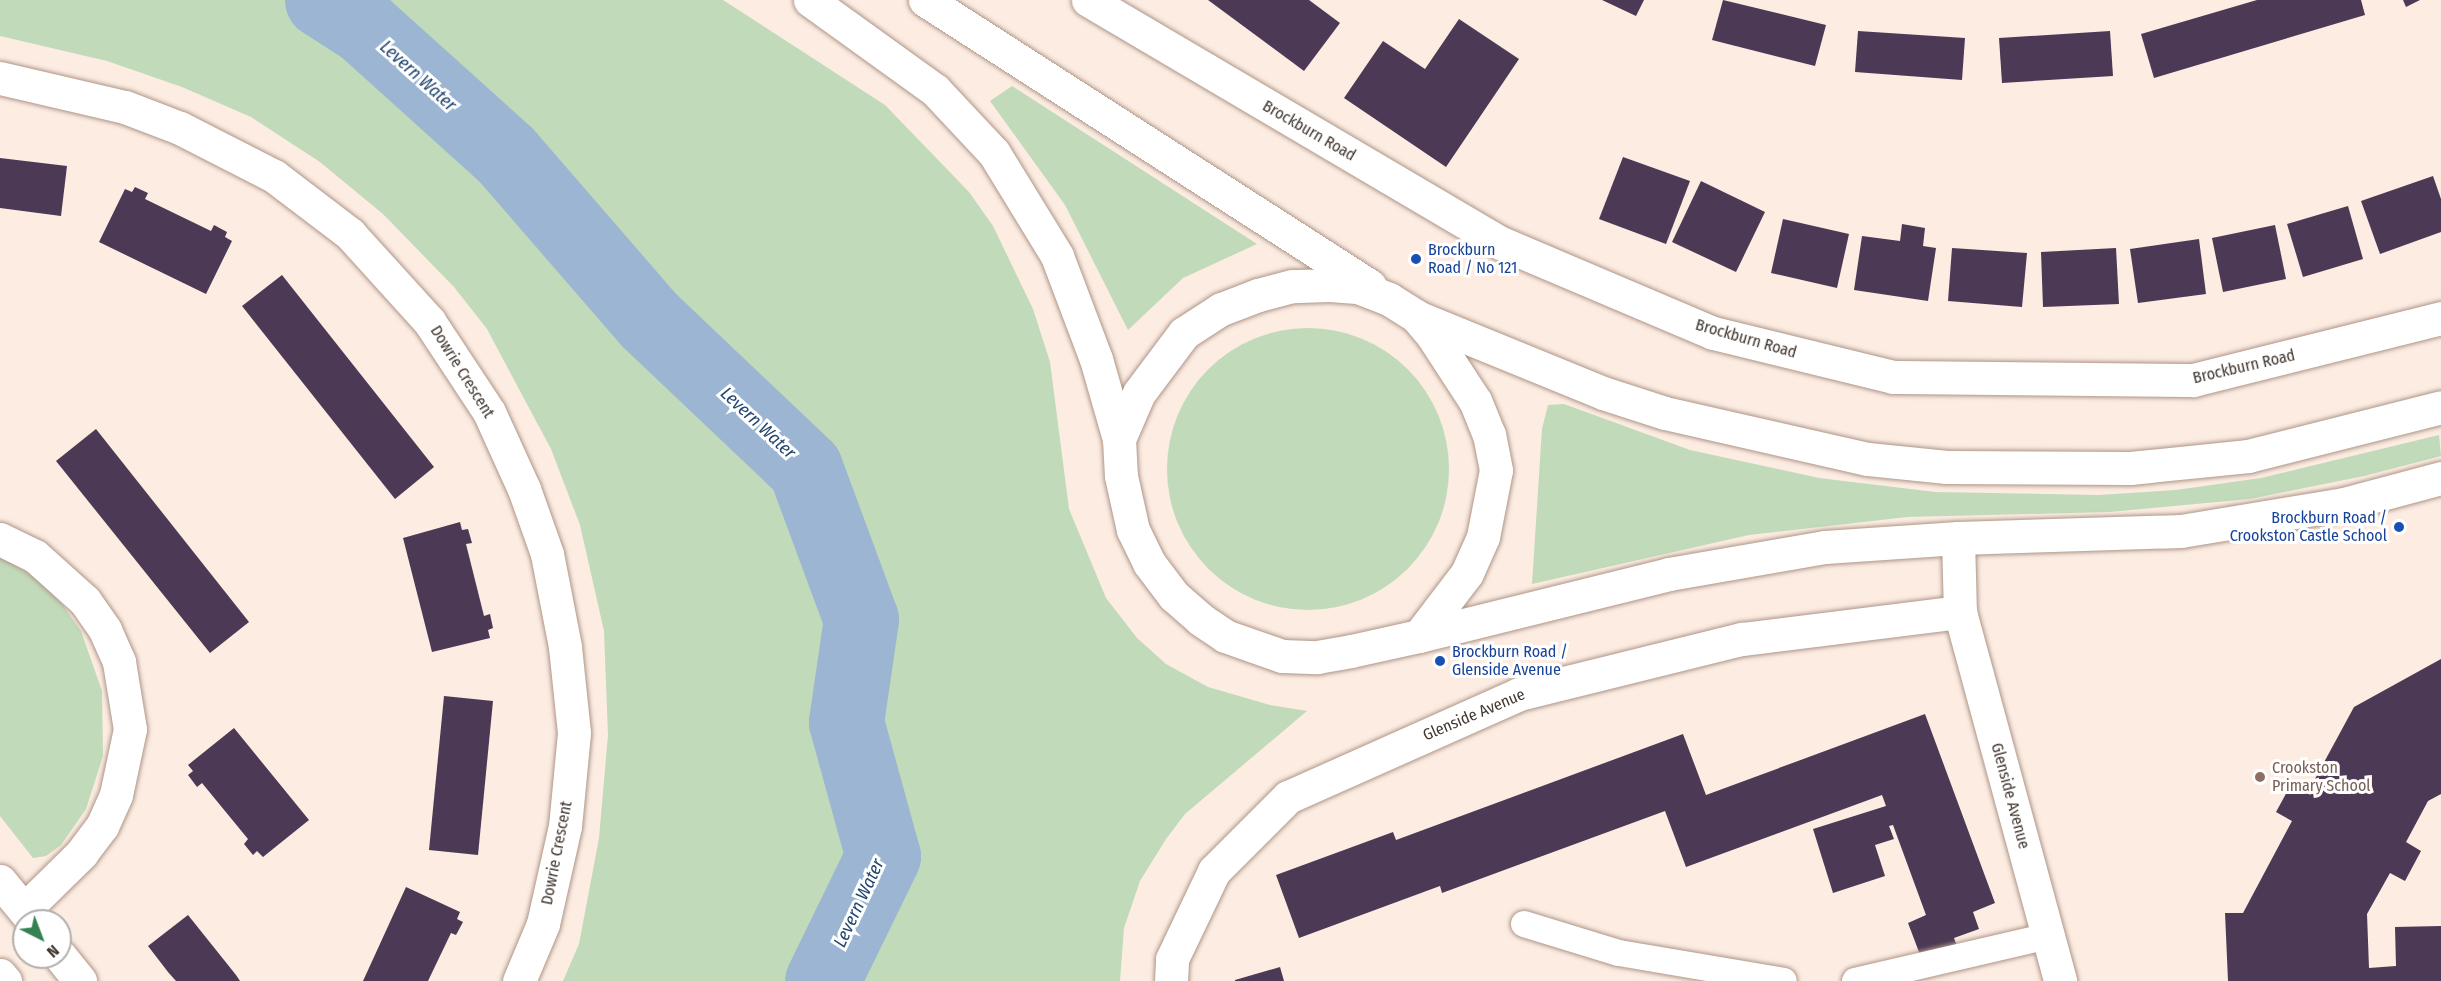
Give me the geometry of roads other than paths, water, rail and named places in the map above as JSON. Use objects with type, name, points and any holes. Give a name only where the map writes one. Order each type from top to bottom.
[{"type":"street","points":[[810,0],[935,90],[994,153],[1057,256],[1096,359],[1119,439],[1121,476],[1133,530],[1149,563],[1174,596],[1225,636],[1282,656],[1317,657],[1419,636],[1669,574],[1825,547],[1958,538],[2181,531],[2344,504],[2441,478]]},
{"type":"street","points":[[925,0],[1416,316],[1603,393],[1665,414],[1857,457],[1947,467],[2130,468],[2248,456],[2441,407]]},
{"type":"street","name":"Brockburn Road","points":[[1088,0],[1501,243],[1713,333],[1893,377],[2193,381],[2438,328]]},
{"type":"street","name":"Dowrie Crescent","points":[[0,78],[125,107],[180,128],[274,177],[350,234],[429,321],[489,412],[524,489],[547,554],[565,647],[574,732],[563,837],[543,924],[519,981]]},
{"type":"street","points":[[1119,439],[1139,393],[1158,363],[1184,333],[1221,309],[1292,286],[1357,288],[1389,299]]},
{"type":"street","points":[[1416,316],[1453,363],[1475,401],[1489,435],[1496,470],[1483,537],[1467,573],[1419,636]]},
{"type":"street","name":"Glenside Avenue","points":[[1958,538],[1960,612],[2060,981]]},
{"type":"street","points":[[0,539],[35,556],[86,602],[105,630],[119,662],[130,729],[116,795],[102,826],[82,854],[34,909]]},
{"type":"street","name":"Glenside Avenue","points":[[1171,981],[1172,959],[1214,871],[1288,797],[1519,694],[1742,639],[1960,612]]},
{"type":"street","points":[[0,880],[23,909]]},
{"type":"street","points":[[70,969],[80,981]]},
{"type":"street","points":[[0,975],[5,981]]},
{"type":"lane","points":[[1524,924],[1619,953],[1784,981]]},
{"type":"lane","points":[[1855,981],[2049,936]]},
{"type":"waterway","name":"Levern Water","points":[[322,0],[364,27],[506,155],[649,320],[805,468],[861,619],[846,722],[883,856],[822,981]]},
{"type":"place","name":"Brockburn Road / No 121","points":[[1416,259]]},
{"type":"place","name":"Brockburn Road / Crookston Castle School","points":[[2399,527]]},
{"type":"place","name":"Brockburn Road / Glenside Avenue","points":[[1440,661]]},
{"type":"place","name":"Crookston Primary School","points":[[2260,777]]}]
